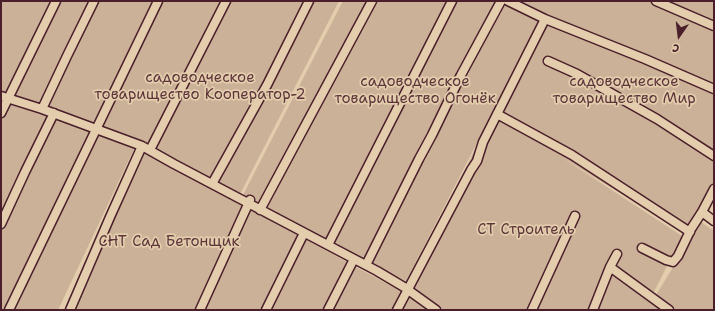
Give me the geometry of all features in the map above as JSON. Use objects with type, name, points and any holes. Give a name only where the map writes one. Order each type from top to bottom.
[{"type":"street","points":[[1,113],[5,97],[56,1]]},
{"type":"street","points":[[42,109],[94,1]]},
{"type":"street","points":[[9,310],[158,1]]},
{"type":"street","points":[[70,310],[110,217],[226,1]]},
{"type":"street","points":[[212,184],[267,85],[309,1]]},
{"type":"street","points":[[260,210],[372,1]]},
{"type":"street","points":[[328,246],[452,1]]},
{"type":"street","points":[[366,265],[460,76],[501,1]]},
{"type":"street","points":[[508,1],[545,19],[645,59],[714,89]]},
{"type":"street","points":[[656,1],[714,26]]},
{"type":"street","points":[[397,310],[471,170],[478,161],[483,142],[545,19]]},
{"type":"street","points":[[548,61],[577,74],[657,119],[714,156]]},
{"type":"street","points":[[5,97],[54,113],[146,148],[212,184],[250,201],[260,210],[366,265],[408,290],[436,310]]},
{"type":"street","points":[[1,224],[54,113]]},
{"type":"street","points":[[497,114],[572,155],[690,232]]},
{"type":"street","points":[[642,248],[673,262],[678,256],[691,229],[714,189]]},
{"type":"street","points":[[200,310],[250,201]]},
{"type":"street","points":[[702,212],[714,221]]},
{"type":"street","points":[[532,310],[575,216]]},
{"type":"street","points":[[266,310],[304,233]]},
{"type":"street","points":[[593,310],[616,254]]},
{"type":"street","points":[[328,310],[354,259]]},
{"type":"street","points":[[610,267],[669,310]]},
{"type":"green space","points":[[1,1],[92,1],[41,105],[1,93]]},
{"type":"green space","points":[[99,1],[339,1],[237,200],[190,177],[402,292],[393,310],[64,310],[137,151],[134,149],[58,310],[1,310],[1,101],[113,139],[48,106]]},
{"type":"green space","name":"садоводческое товарищество Огонёк","points":[[343,1],[498,1],[539,22],[406,281],[265,212],[242,197]]},
{"type":"green space","points":[[511,1],[714,1],[714,182],[687,234],[558,155],[682,236],[654,292],[604,266],[605,271],[651,303],[701,222],[714,231],[714,310],[439,310],[407,287],[493,113],[546,23]]},
{"type":"green space","points":[[407,295],[428,310],[399,310]]},
{"type":"park label","name":"садоводческое товарищество Кооператор-2","points":[[200,86]]},
{"type":"park label","name":"садоводческое товарищество Мир","points":[[624,90]]},
{"type":"park label","name":"СТ Строитель","points":[[526,230]]},
{"type":"park label","name":"СНТ Сад Бетонщик","points":[[169,242]]}]
